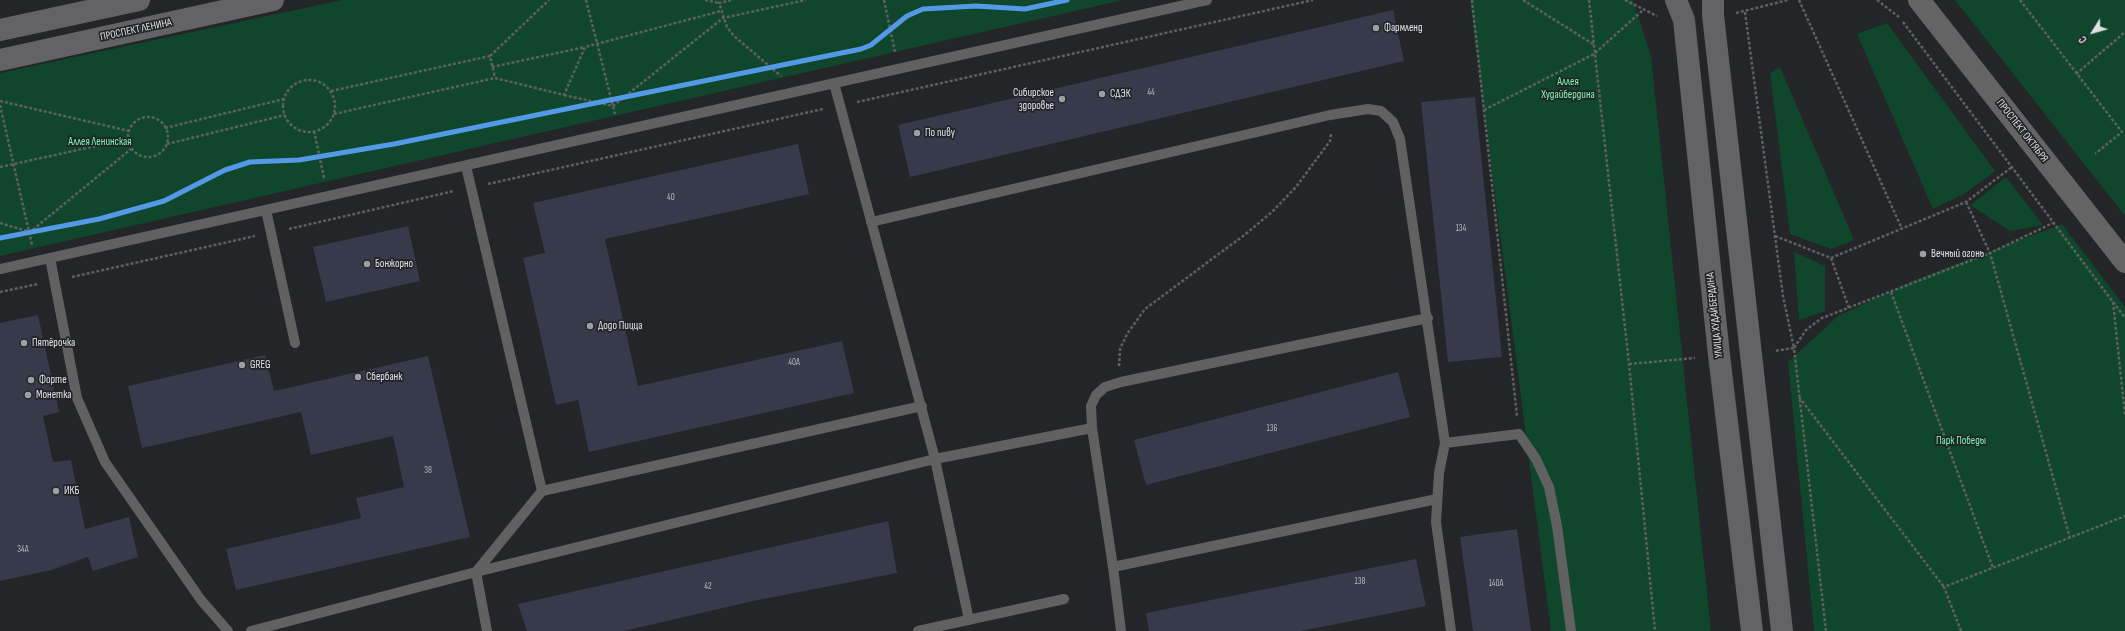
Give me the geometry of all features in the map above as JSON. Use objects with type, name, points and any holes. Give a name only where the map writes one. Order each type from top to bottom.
[{"type":"main road","points":[[0,30],[138,0]]},
{"type":"main road","name":"ПРОСПЕКТ ЛЕНИНА","points":[[0,60],[273,0]]},
{"type":"main road","name":"УЛИЦА ХУДАЙБЕРДИНА","points":[[1676,0],[1684,20],[1719,355],[1752,631]]},
{"type":"main road","points":[[1714,0],[1713,15],[1782,631]]},
{"type":"main road","name":"ПРОСПЕКТ ОКТЯБРЯ","points":[[1919,0],[2125,262]]},
{"type":"lane","points":[[0,269],[329,197],[898,68],[1207,0]]},
{"type":"lane","points":[[834,83],[839,106],[922,406],[935,459],[968,620]]},
{"type":"lane","points":[[871,222],[1330,115],[1368,109],[1381,111],[1394,122],[1400,139],[1428,318],[1445,443],[1437,499],[1436,522],[1451,631]]},
{"type":"lane","points":[[466,166],[542,491]]},
{"type":"lane","points":[[266,210],[295,343]]},
{"type":"lane","points":[[50,258],[77,398],[105,462],[201,600],[228,631]]},
{"type":"lane","points":[[1120,631],[1113,566],[1092,428],[1091,406],[1096,395],[1105,387],[1121,382],[1428,318]]},
{"type":"lane","points":[[487,631],[476,572],[542,491],[922,406]]},
{"type":"lane","points":[[251,631],[476,572],[935,459],[1092,428]]},
{"type":"lane","points":[[1445,443],[1519,434],[1536,459],[1549,487],[1557,526],[1571,631]]},
{"type":"lane","points":[[1113,566],[1437,499]]},
{"type":"lane","points":[[918,631],[1064,599]]},
{"type":"path","points":[[331,91],[490,56],[549,0]]},
{"type":"path","points":[[586,0],[624,153]]},
{"type":"path","points":[[705,0],[719,3],[731,0]]},
{"type":"path","points":[[583,106],[599,103],[612,103],[622,98],[723,18],[806,0]]},
{"type":"path","points":[[884,0],[892,29],[898,68],[904,91]]},
{"type":"path","points":[[54,281],[1313,0]]},
{"type":"path","points":[[1472,0],[1519,434]]},
{"type":"path","points":[[1523,0],[1594,44]]},
{"type":"path","points":[[1589,0],[1629,364],[1655,631]]},
{"type":"path","points":[[1625,0],[1662,19]]},
{"type":"path","points":[[1731,14],[1745,12],[1788,0]]},
{"type":"path","points":[[1799,0],[1902,229]]},
{"type":"path","points":[[1877,0],[1897,14],[2125,318]]},
{"type":"path","points":[[2020,0],[2123,134],[2095,154]]},
{"type":"path","points":[[719,3],[723,18],[734,36],[772,68],[788,85],[792,92],[797,115]]},
{"type":"path","points":[[1484,110],[1594,54],[1643,10]]},
{"type":"path","points":[[492,67],[585,47],[721,11]]},
{"type":"path","points":[[1745,12],[1783,296],[1794,348],[1826,631]]},
{"type":"path","points":[[886,34],[892,29]]},
{"type":"path","points":[[2076,74],[2125,32]]},
{"type":"path","points":[[564,95],[585,47]]},
{"type":"path","points":[[490,56],[495,78]]},
{"type":"path","points":[[764,69],[779,66]]},
{"type":"path","points":[[334,114],[495,78],[599,103]]},
{"type":"path","points":[[308,80],[324,84],[331,91],[335,99],[334,114],[328,124],[314,131],[303,131],[295,128],[285,115],[284,99],[293,85],[308,80]]},
{"type":"path","points":[[622,98],[637,95]]},
{"type":"path","points":[[165,128],[284,99]]},
{"type":"path","points":[[0,101],[129,131]]},
{"type":"path","points":[[0,105],[30,232],[40,284],[0,292]]},
{"type":"path","points":[[167,144],[285,115]]},
{"type":"path","points":[[1121,382],[1118,361],[1120,349],[1127,334],[1145,309],[1247,233],[1273,211],[1296,188],[1330,141],[1332,130],[1330,115]]},
{"type":"path","points":[[145,117],[158,120],[165,128],[168,137],[167,144],[164,150],[152,157],[139,156],[131,149],[128,139],[129,131],[133,123],[145,117]]},
{"type":"path","points":[[314,131],[334,218]]},
{"type":"path","points":[[0,167],[128,139]]},
{"type":"path","points":[[30,232],[131,149]]},
{"type":"path","points":[[313,158],[327,156]]},
{"type":"path","points":[[1775,236],[1831,258],[1966,202],[2012,168]]},
{"type":"path","points":[[1966,202],[1990,253],[2070,538]]},
{"type":"path","points":[[0,223],[30,232]]},
{"type":"path","points":[[1770,351],[1794,348],[1806,330],[1822,318],[1990,253],[2053,223]]},
{"type":"path","points":[[15,235],[45,229]]},
{"type":"path","points":[[1831,258],[1849,308]]},
{"type":"path","points":[[1891,292],[1993,568]]},
{"type":"path","points":[[2113,302],[2125,415]]},
{"type":"path","points":[[1629,364],[1695,358]]},
{"type":"path","points":[[1799,397],[1944,587],[1961,631]]},
{"type":"path","points":[[1944,587],[2125,516]]},
{"type":"green space","name":"Аллея Ленинская","points":[[342,0],[1123,0],[0,256],[0,73]]},
{"type":"green space","name":"Аллея Худайбердина","points":[[1470,0],[1633,0],[1651,56],[1711,631],[1551,631]]},
{"type":"green space","points":[[1955,0],[2125,0],[2125,216]]},
{"type":"green space","points":[[1887,23],[1995,171],[1966,193],[1933,209],[1857,34]]},
{"type":"green space","points":[[1780,67],[1854,240],[1831,249],[1790,234],[1770,73]]},
{"type":"green space","points":[[2006,177],[2043,225],[2010,231],[1970,205]]},
{"type":"green space","name":"Парк Победы","points":[[2062,224],[2125,307],[2125,631],[1814,631],[1788,362],[1838,316],[1915,280]]},
{"type":"green space","points":[[1794,252],[1825,266],[1825,311],[1799,320]]},
{"type":"building","points":[[1393,10],[1404,61],[910,177],[898,125]]},
{"type":"building","points":[[1475,97],[1502,357],[1448,362],[1421,102]]},
{"type":"building","points":[[798,144],[809,194],[605,239],[638,386],[842,341],[854,393],[589,452],[578,400],[556,405],[523,258],[545,253],[533,203]]},
{"type":"building","name":"Бонжорно","points":[[408,226],[420,281],[326,302],[313,247]]},
{"type":"building","points":[[38,315],[59,412],[43,416],[53,462],[71,460],[85,529],[129,517],[138,557],[93,571],[88,557],[51,570],[0,581],[0,323]]},
{"type":"building","points":[[265,355],[274,391],[428,356],[470,537],[236,590],[226,549],[361,518],[356,498],[404,487],[393,436],[311,455],[301,412],[142,448],[128,386]]},
{"type":"building","points":[[1398,372],[1410,417],[1146,485],[1134,440]]},
{"type":"building","points":[[888,521],[897,573],[753,601],[624,631],[527,631],[518,604]]},
{"type":"building","points":[[1517,529],[1531,631],[1473,631],[1460,537]]},
{"type":"building","points":[[1416,559],[1426,606],[1301,631],[1149,631],[1146,613]]},
{"type":"cycle path","points":[[0,238],[99,219],[164,201],[225,170],[250,162],[299,160],[394,144],[861,49],[871,45],[907,16],[923,9],[976,6],[1025,9],[1067,0]]},
{"type":"place","name":"Фармленд","points":[[1376,28]]},
{"type":"place","name":"СДЭК","points":[[1102,94]]},
{"type":"place","name":"Сибирское здоровье","points":[[1062,99]]},
{"type":"place","name":"По пиву","points":[[917,133]]},
{"type":"place","name":"Вечный огонь","points":[[1923,254]]},
{"type":"place","name":"Бонжорно","points":[[367,264]]},
{"type":"place","name":"Додо Пицца","points":[[590,326]]},
{"type":"place","name":"Пятёрочка","points":[[24,343]]},
{"type":"place","name":"GREG","points":[[242,365]]},
{"type":"place","name":"Сбербанк","points":[[358,377]]},
{"type":"place","name":"Форте","points":[[31,380]]},
{"type":"place","name":"Монетка","points":[[28,395]]},
{"type":"place","name":"ИКБ","points":[[56,491]]}]
